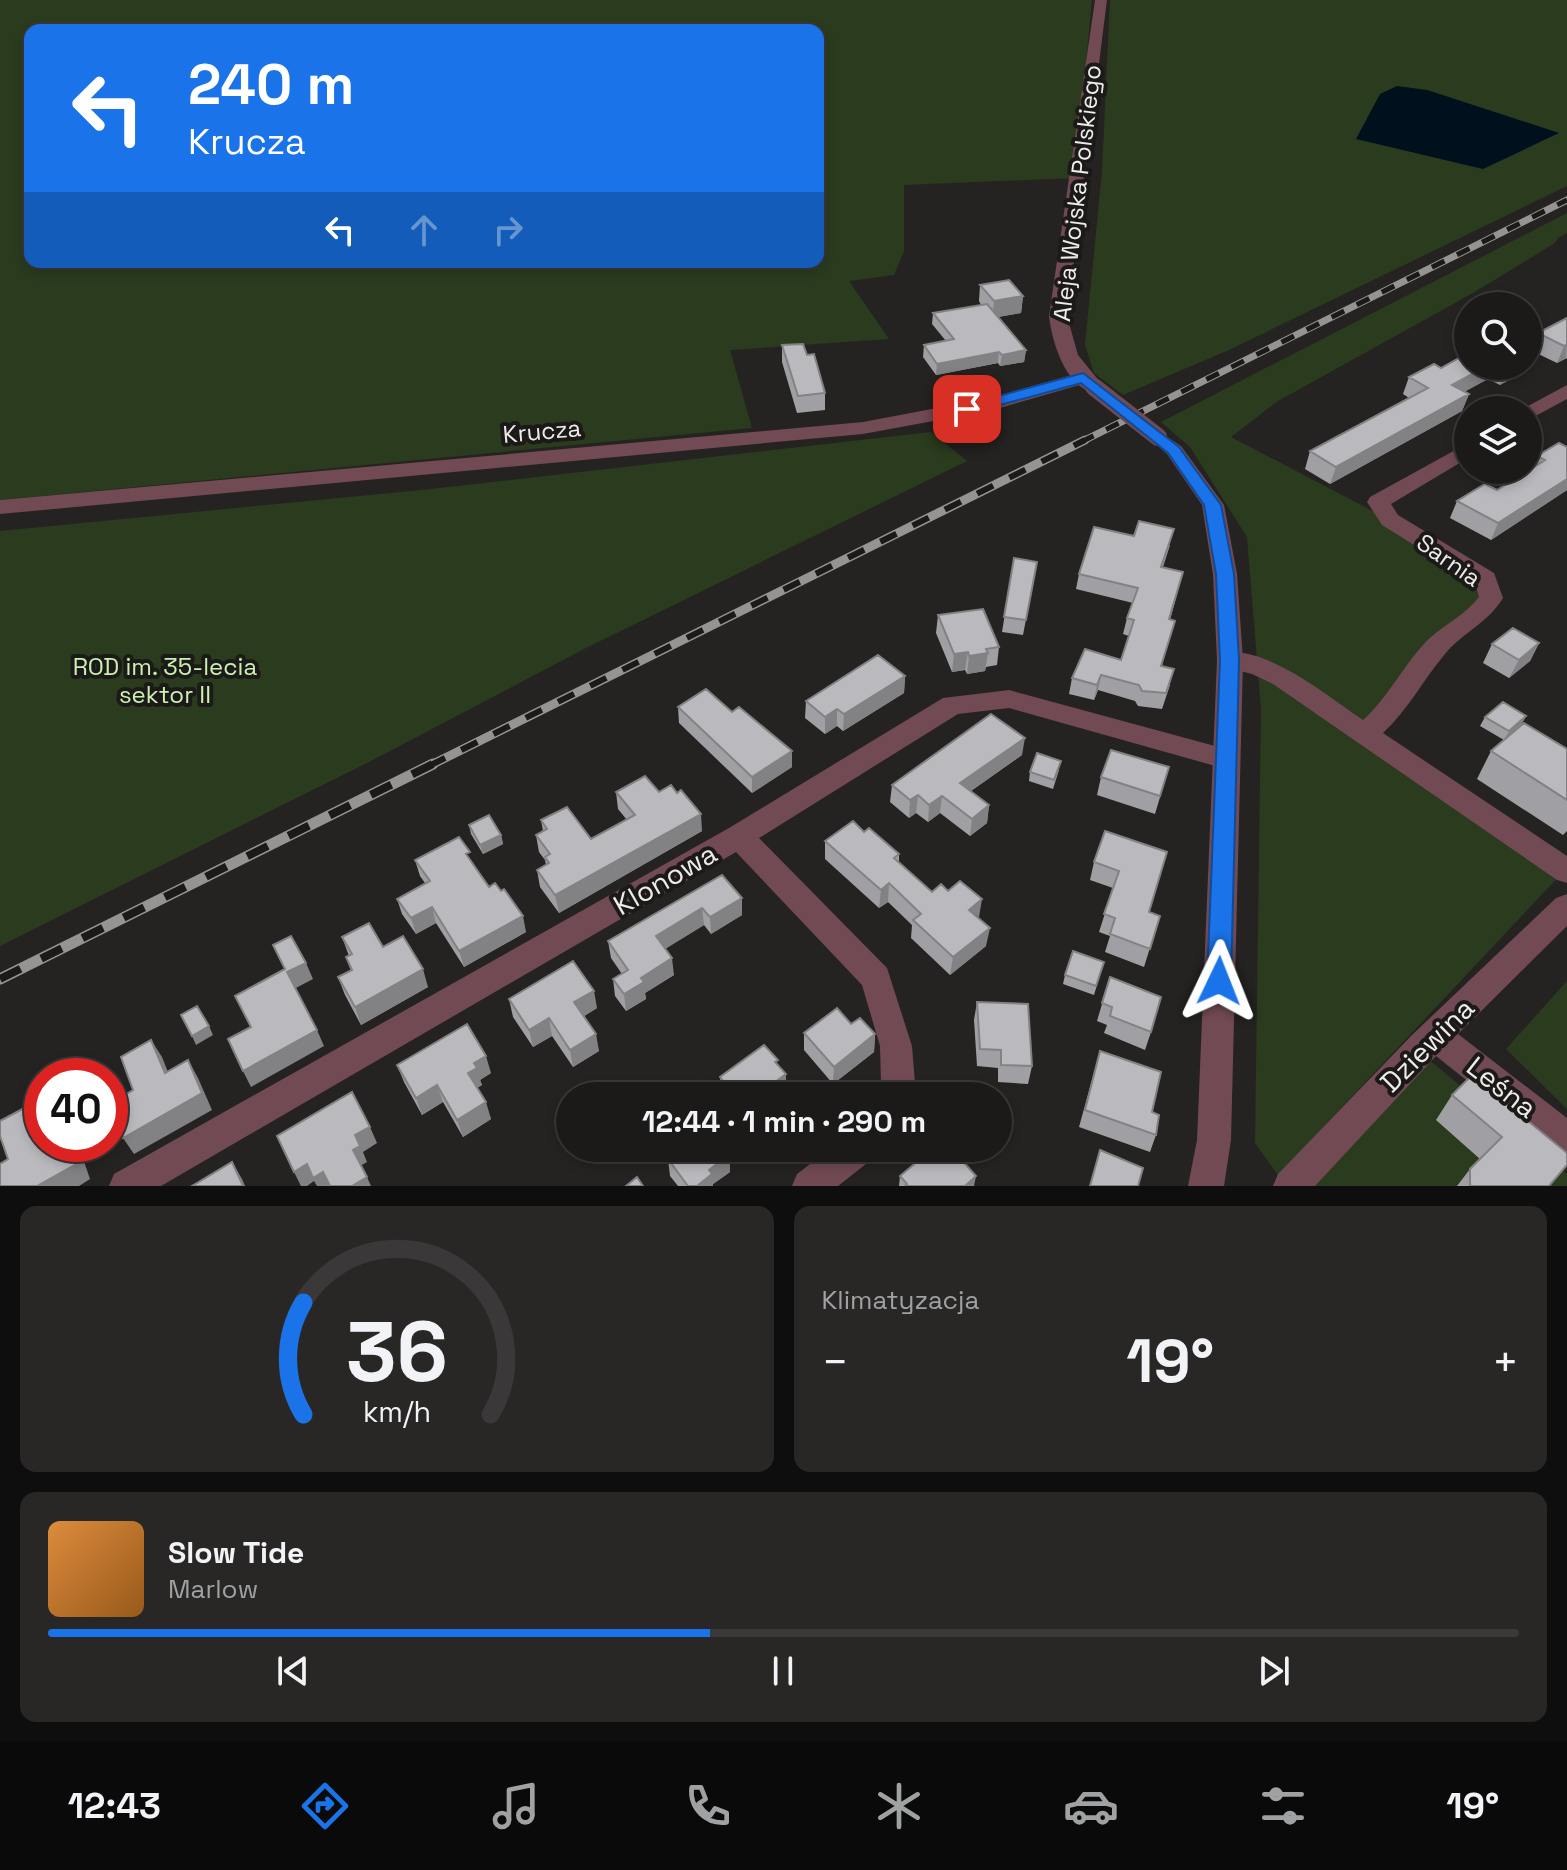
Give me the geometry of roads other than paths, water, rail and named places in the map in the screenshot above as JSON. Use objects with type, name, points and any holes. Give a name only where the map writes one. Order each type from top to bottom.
[{"type":"street","name":"Aleja Wojska Polskiego","points":[[1101,0],[1058,316],[1060,338],[1067,358],[1089,382],[1174,450],[1213,505],[1225,574],[1230,660],[1214,1140],[1206,1186]]},
{"type":"street","name":"Krucza","points":[[0,507],[863,428],[993,404],[1089,382]]},
{"type":"street","points":[[1542,406],[1567,391]]},
{"type":"street","name":"Sarnia","points":[[1365,734],[1391,710],[1438,645],[1480,613],[1491,598],[1486,579],[1390,520],[1378,502],[1454,457]]},
{"type":"street","points":[[1230,660],[1268,670],[1567,871]]},
{"type":"street","name":"Klonowa","points":[[127,1186],[739,836],[952,705],[1009,699],[1226,759]]},
{"type":"street","points":[[739,836],[876,978],[896,1046],[898,1082]]},
{"type":"street","name":"Dziewina","points":[[1291,1186],[1436,1036],[1567,907]]},
{"type":"street","name":"Leśna","points":[[1436,1036],[1567,1139]]},
{"type":"street","points":[[810,1186],[841,1162]]},
{"type":"water","points":[[1397,86],[1427,90],[1559,133],[1483,169],[1356,139],[1380,94]]},
{"type":"railway","points":[[1081,442],[1567,200]]},
{"type":"railway","points":[[429,766],[1085,440]]},
{"type":"railway","points":[[0,979],[433,764]]},
{"type":"park label","name":"ROD im. 35-lecia sektor II","points":[[165,680]]}]
